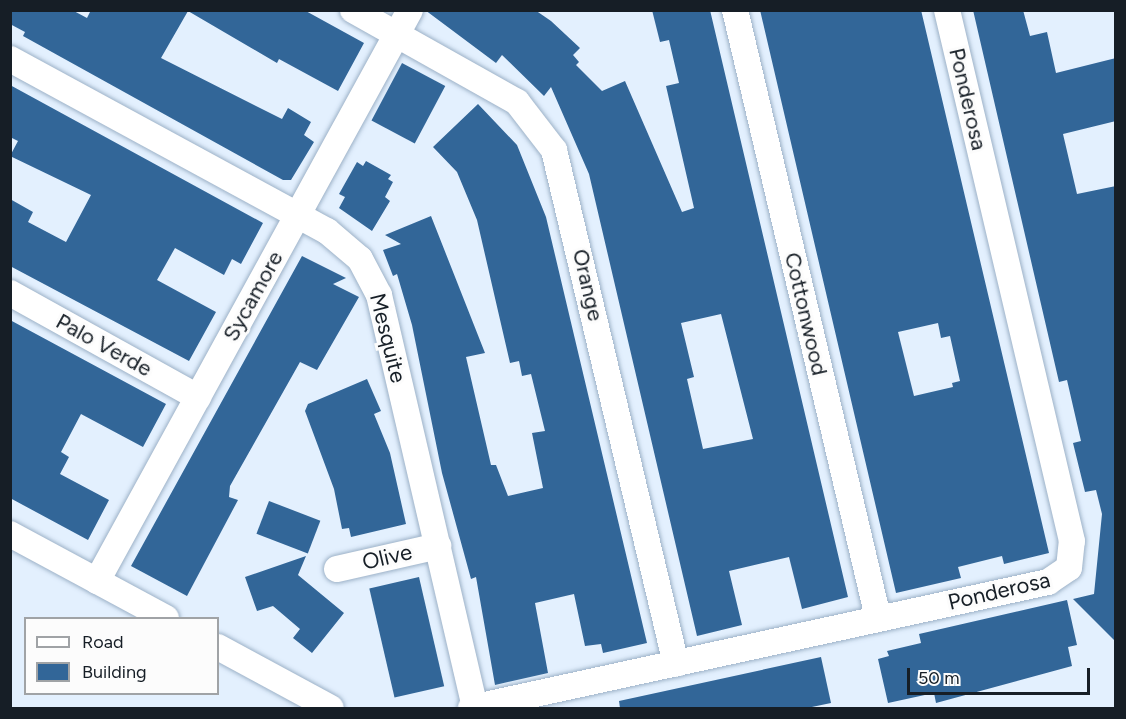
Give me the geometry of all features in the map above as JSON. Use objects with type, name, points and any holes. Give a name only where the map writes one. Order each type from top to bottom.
[{"type":"lane","name":"Orange","points":[[353,10],[517,102],[554,150],[676,664]]},
{"type":"lane","name":"Sycamore","points":[[97,581],[410,10]]},
{"type":"lane","name":"Cottonwood","points":[[735,10],[878,618]]},
{"type":"lane","name":"Ponderosa","points":[[473,708],[1048,582],[1064,574],[1072,559],[1072,541],[947,10]]},
{"type":"lane","name":"Mesquite","points":[[10,59],[297,215],[345,244],[360,259],[379,295],[438,546],[473,708]]},
{"type":"lane","name":"Palo Verde","points":[[10,293],[198,397]]},
{"type":"lane","points":[[10,534],[164,617]]},
{"type":"lane","name":"Olive","points":[[337,569],[438,546]]},
{"type":"lane","points":[[219,648],[331,708]]},
{"type":"building","points":[[10,10],[72,10],[87,18],[91,10],[304,10],[364,43],[338,91],[279,59],[277,63],[188,11],[161,58],[282,119],[288,108],[311,122],[304,135],[314,142],[291,180],[283,180],[23,36],[25,32],[10,24]]},
{"type":"building","points":[[425,10],[535,10],[551,21],[580,48],[573,55],[579,62],[576,65],[602,91],[625,81],[682,212],[694,208],[666,86],[679,83],[669,40],[660,42],[652,10],[710,10],[848,597],[802,609],[789,557],[729,571],[742,625],[697,636],[589,174],[551,87],[544,96],[502,55],[496,63]],"holes":[[[721,314],[753,439],[703,449],[687,379],[694,377],[681,323]]]},
{"type":"building","points":[[760,10],[921,10],[1049,553],[1004,564],[1002,556],[958,567],[961,578],[896,593]],"holes":[[[938,323],[941,338],[950,336],[960,381],[952,383],[953,387],[914,396],[898,332]]]},
{"type":"building","points":[[973,10],[1023,10],[1030,36],[1047,32],[1056,73],[1116,58],[1116,121],[1063,134],[1077,194],[1116,186],[1116,642],[1073,599],[1094,594],[1102,514],[1096,490],[1085,492],[1073,443],[1081,441],[1067,380],[1059,382]]},
{"type":"building","points":[[402,63],[445,86],[415,143],[371,120]]},
{"type":"building","points":[[10,85],[263,223],[241,264],[232,259],[224,275],[175,248],[157,280],[216,312],[189,361],[10,266],[10,199],[33,212],[28,222],[66,242],[91,195],[10,156],[18,141],[10,137]]},
{"type":"building","points":[[478,104],[517,145],[546,217],[647,643],[603,653],[601,644],[585,646],[574,594],[535,603],[548,673],[495,685],[476,577],[471,579],[442,473],[412,325],[397,274],[393,276],[383,250],[401,244],[385,235],[431,216],[485,353],[466,357],[491,465],[496,465],[508,496],[543,488],[532,433],[545,431],[531,374],[522,376],[519,361],[510,363],[477,220],[457,172],[433,147]]},
{"type":"building","points":[[366,161],[391,175],[388,179],[393,182],[385,197],[390,201],[372,231],[339,208],[345,197],[339,194],[357,162],[363,166]]},
{"type":"building","points":[[302,256],[346,278],[333,284],[359,297],[317,370],[300,362],[230,486],[229,497],[238,500],[187,596],[131,566]]},
{"type":"building","points":[[10,320],[166,404],[143,447],[81,414],[61,452],[69,457],[60,474],[109,500],[88,540],[10,498]]},
{"type":"building","points":[[367,379],[381,411],[374,414],[390,453],[406,524],[351,537],[349,528],[342,529],[334,489],[305,411],[308,404]]},
{"type":"building","points":[[269,501],[320,521],[308,553],[256,534]]},
{"type":"building","points":[[306,556],[298,575],[344,613],[312,653],[293,638],[300,629],[273,606],[257,611],[245,577]]},
{"type":"building","points":[[419,577],[444,686],[395,698],[369,588]]},
{"type":"building","points":[[1067,600],[1077,645],[1068,647],[1072,666],[936,703],[934,693],[888,703],[878,659],[889,656],[887,651],[921,643],[919,634]]},
{"type":"building","points":[[821,657],[831,703],[807,708],[620,708],[619,701]]}]
